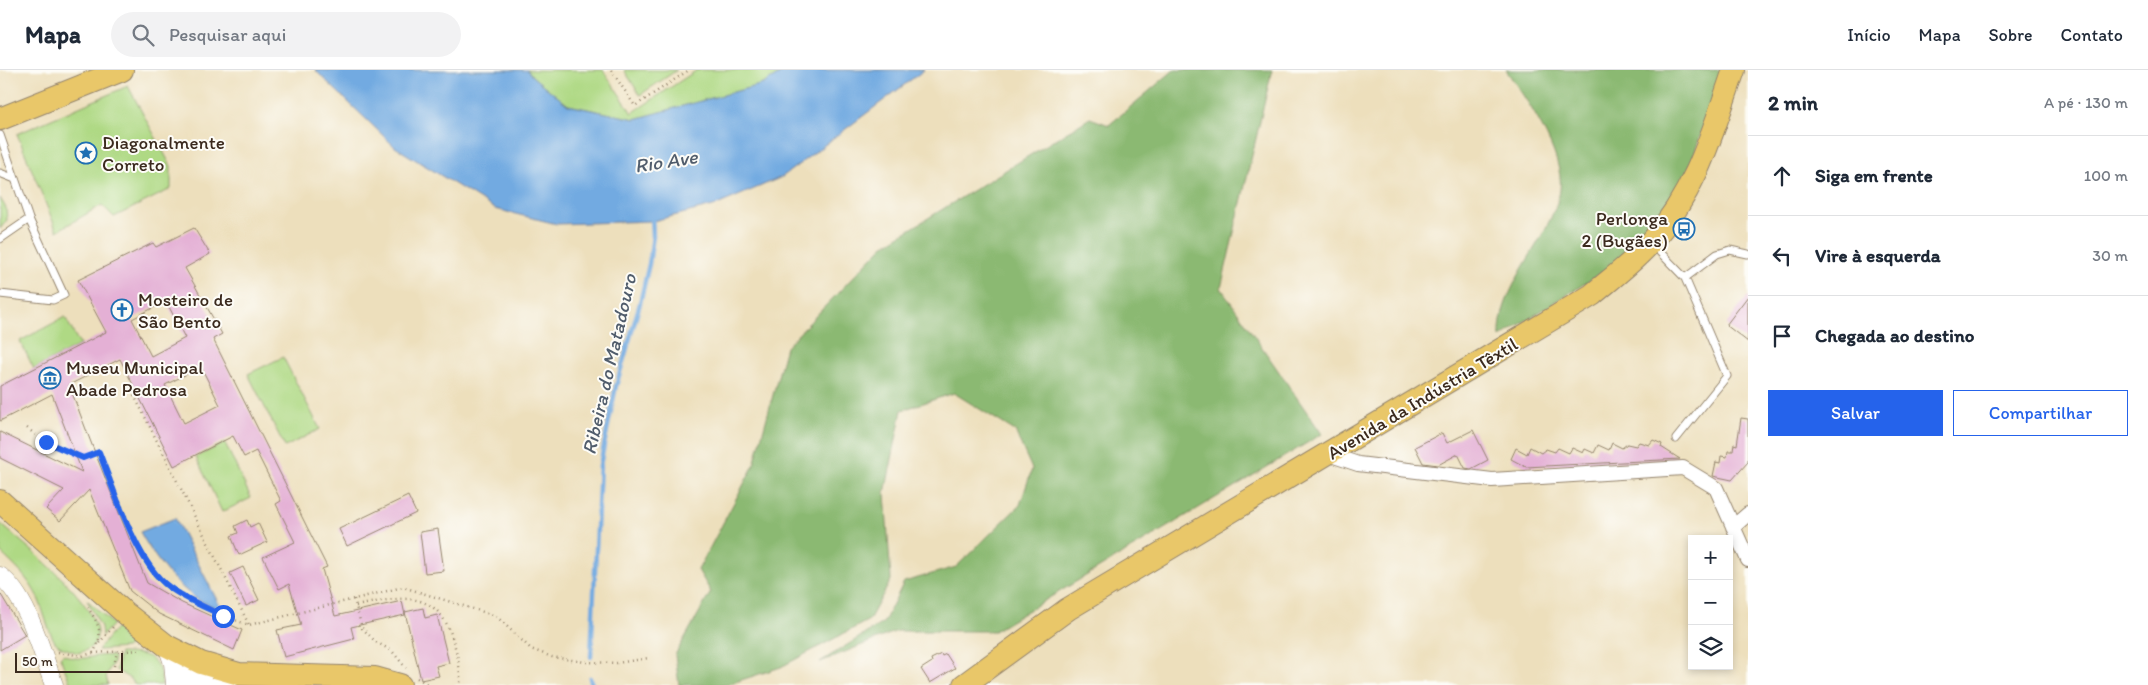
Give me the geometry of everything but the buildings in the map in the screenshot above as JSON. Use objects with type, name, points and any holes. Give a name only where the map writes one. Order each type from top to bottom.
[{"type":"main road","points":[[0,119],[122,70]]},
{"type":"main road","name":"Avenida da Indústria Têxtil","points":[[1020,643],[1068,609],[1592,295],[1651,243],[1685,197],[1701,164],[1734,70]]},
{"type":"main road","points":[[0,501],[125,613],[158,647],[201,674],[407,677]]},
{"type":"main road","points":[[964,685],[1020,643]]},
{"type":"main road","points":[[979,685],[1020,643]]},
{"type":"street","points":[[1328,454],[1358,464],[1492,480],[1683,468],[1716,488],[1748,560]]},
{"type":"street","points":[[1734,526],[1748,514]]},
{"type":"street","points":[[0,576],[6,580],[24,607],[54,685]]},
{"type":"street","points":[[158,647],[173,663],[175,685]]},
{"type":"street","points":[[182,685],[189,673],[201,674]]},
{"type":"street","points":[[218,685],[239,674]]},
{"type":"lane","points":[[0,135],[29,219],[64,295],[53,300],[0,294]]},
{"type":"lane","points":[[0,173],[15,179]]},
{"type":"lane","points":[[0,239],[29,219]]},
{"type":"lane","points":[[1651,243],[1685,278],[1727,376],[1676,439]]},
{"type":"lane","points":[[1685,278],[1717,254],[1730,250],[1748,254]]},
{"type":"path","points":[[611,70],[635,106],[689,70]]},
{"type":"path","points":[[134,395],[249,625]]},
{"type":"path","points":[[27,428],[46,442],[83,458],[99,452],[142,555],[154,574],[169,587],[223,616],[249,625],[403,588],[496,616],[532,649],[552,657],[593,662],[617,662],[650,658]]},
{"type":"path","points":[[356,606],[396,598],[426,603],[439,610],[448,624],[456,650],[460,685]]},
{"type":"path","points":[[354,599],[362,628],[376,642],[392,650],[407,677],[429,685]]},
{"type":"path","points":[[85,602],[99,626],[99,643]]},
{"type":"path","points":[[93,653],[119,620]]},
{"type":"path","points":[[54,653],[62,651],[82,656],[93,653],[158,647]]},
{"type":"path","points":[[114,666],[117,652]]},
{"type":"green space","points":[[527,70],[603,70],[632,113],[697,70],[786,70],[763,84],[635,119],[568,105]]},
{"type":"green space","points":[[624,70],[677,70],[640,95]]},
{"type":"green space","points":[[1174,70],[1272,70],[1221,288],[1322,434],[994,631],[897,631],[820,662],[884,622],[904,582],[956,567],[1020,505],[1032,469],[1015,431],[954,393],[902,410],[885,493],[891,580],[869,620],[781,667],[726,685],[679,685],[675,655],[711,592],[698,570],[754,465],[786,347],[883,246],[1090,118],[1109,125]]},
{"type":"green space","points":[[1506,70],[1723,70],[1688,172],[1654,222],[1611,267],[1500,337],[1503,310],[1522,269],[1550,220],[1560,190],[1560,176],[1550,144],[1533,111]]},
{"type":"green space","points":[[128,86],[171,166],[171,189],[114,217],[102,205],[57,231],[17,134]]},
{"type":"green space","points":[[0,198],[6,208],[7,220],[0,229]]},
{"type":"green space","points":[[65,317],[80,345],[34,369],[20,341]]},
{"type":"green space","points":[[283,357],[320,429],[285,447],[248,374]]},
{"type":"green space","points":[[225,443],[251,498],[222,512],[196,457]]},
{"type":"green space","points":[[0,523],[49,566],[87,608],[96,627],[95,643],[78,653],[61,647],[55,642],[39,600],[29,582],[0,552]]},
{"type":"green space","points":[[87,600],[113,624],[102,636],[101,627]]},
{"type":"green space","points":[[116,628],[128,638],[129,646],[126,648],[98,650]]},
{"type":"green space","points":[[120,653],[144,655],[150,658],[158,667],[162,685],[135,685],[132,680],[116,670]]},
{"type":"green space","points":[[64,654],[76,658],[106,655],[114,657],[113,663],[106,675],[108,685],[71,685],[60,657]]},
{"type":"water","name":"Rio Ave","points":[[315,70],[527,70],[568,105],[635,119],[763,84],[786,70],[924,70],[782,177],[717,205],[653,221],[557,224],[495,209],[395,147]]},
{"type":"water","points":[[175,518],[222,610],[197,599],[170,576],[140,532]]},
{"type":"waterway","name":"Ribeira do Matadouro","points":[[591,657],[600,465],[616,386],[649,264],[653,236],[652,215]]},
{"type":"waterway","name":"Ribeira do Matadouro","points":[[590,678],[592,685]]},
{"type":"place","name":"Diagonalmente Correto","points":[[86,153]]},
{"type":"place","name":"Perlonga 2 (Bugães)","points":[[1684,229]]},
{"type":"place","name":"Mosteiro de São Bento","points":[[122,310]]},
{"type":"place","name":"Museu Municipal Abade Pedrosa","points":[[50,378]]},
{"type":"route","points":[[46,442],[83,458],[99,452],[142,555],[154,574],[169,587],[223,616]]}]
